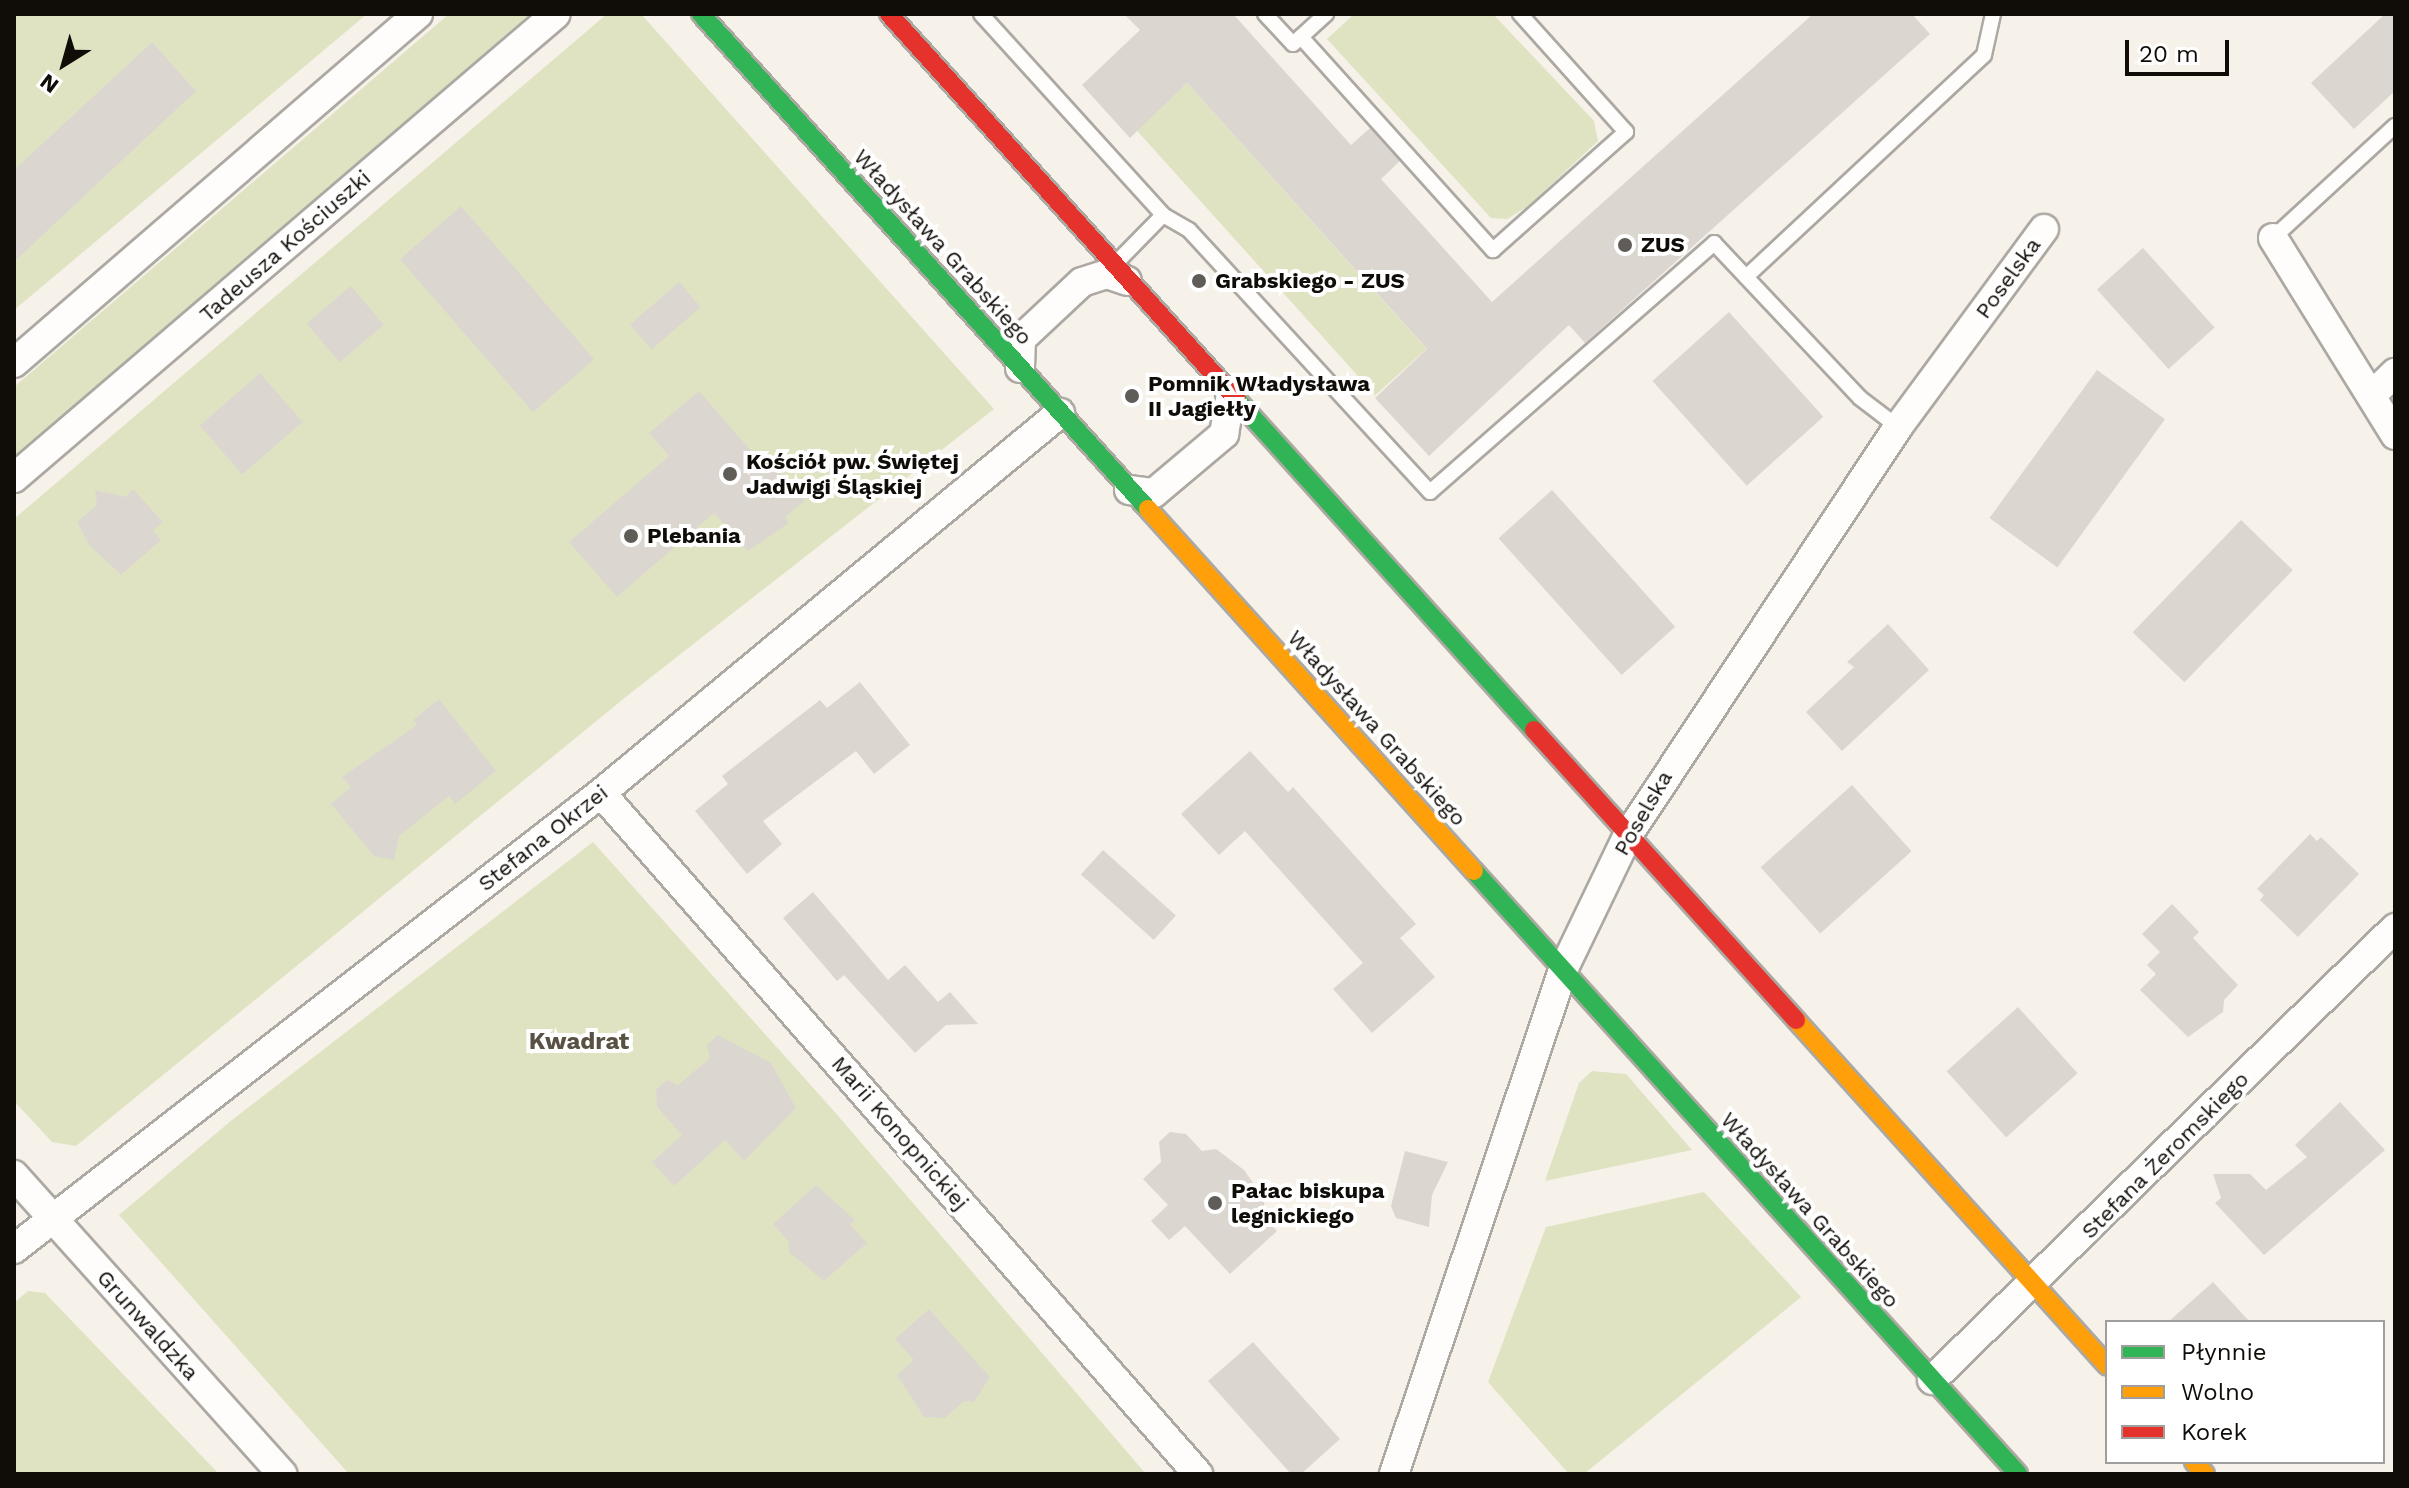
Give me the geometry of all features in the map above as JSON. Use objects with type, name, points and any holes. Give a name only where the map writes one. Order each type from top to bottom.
[{"type":"street","points":[[14,363],[418,14]]},
{"type":"street","name":"Tadeusza Kościuszki","points":[[14,478],[556,14]]},
{"type":"street","name":"Władysława Grabskiego","points":[[701,14],[2018,1474]]},
{"type":"street","points":[[889,14],[2105,1364]]},
{"type":"street","name":"Poselska","points":[[1394,1474],[1563,970],[1628,835],[1898,427],[2044,229]]},
{"type":"street","points":[[2273,238],[2395,435]]},
{"type":"street","points":[[1020,368],[1021,339],[1082,282],[1107,274],[1120,274]]},
{"type":"street","points":[[2372,395],[2395,373]]},
{"type":"street","points":[[1129,490],[1154,493],[1224,434],[1231,396]]},
{"type":"street","name":"Stefana Okrzei","points":[[14,1249],[601,793],[1060,413]]},
{"type":"street","name":"Marii Konopnickiej","points":[[601,793],[1198,1474]]},
{"type":"street","name":"Stefana Żeromskiego","points":[[1932,1380],[2395,928]]},
{"type":"street","name":"Grunwaldzka","points":[[14,1175],[282,1474]]},
{"type":"lane","points":[[981,14],[1163,215],[1189,230],[1430,492],[1714,243],[1860,398],[1898,427]]},
{"type":"lane","points":[[1265,14],[1293,44],[1326,14]]},
{"type":"lane","points":[[1301,37],[1493,250],[1626,132],[1520,14]]},
{"type":"lane","points":[[1746,277],[1984,55],[1993,14]]},
{"type":"lane","points":[[2273,238],[2395,126]]},
{"type":"lane","points":[[1120,274],[1163,215]]},
{"type":"green space","points":[[14,14],[367,14],[14,310]]},
{"type":"green space","points":[[449,14],[530,14],[14,461],[14,387]]},
{"type":"green space","points":[[607,14],[641,14],[994,409],[627,696],[76,1146],[52,1142],[14,1101],[14,519]]},
{"type":"green space","points":[[1354,14],[1493,14],[1594,121],[1598,141],[1527,207],[1507,219],[1491,218],[1327,39]]},
{"type":"green space","points":[[1187,83],[1427,349],[1375,395],[1136,129]]},
{"type":"green space","points":[[593,842],[833,1110],[1146,1474],[349,1474],[119,1215],[232,1120]]},
{"type":"green space","points":[[1592,1071],[1626,1074],[1692,1150],[1545,1181],[1579,1083]]},
{"type":"green space","points":[[1704,1192],[1801,1297],[1584,1474],[1569,1474],[1488,1382],[1546,1227]]},
{"type":"green space","points":[[28,1291],[45,1293],[219,1474],[14,1474],[14,1303]]},
{"type":"building","name":"ZUS","points":[[1124,14],[1233,14],[1351,145],[1370,128],[1400,161],[1381,179],[1492,302],[1813,14],[1912,14],[1930,34],[1585,343],[1569,325],[1429,456],[1375,398],[1427,349],[1187,83],[1130,138],[1082,85],[1140,30]]},
{"type":"building","points":[[2385,14],[2395,14],[2395,91],[2354,129],[2311,83]]},
{"type":"building","points":[[152,42],[196,91],[14,262],[14,170]]},
{"type":"building","points":[[461,206],[594,359],[533,412],[400,259]]},
{"type":"building","points":[[2143,248],[2215,328],[2169,369],[2097,289]]},
{"type":"building","points":[[679,282],[701,307],[652,350],[630,325]]},
{"type":"building","points":[[351,286],[384,325],[339,362],[307,323]]},
{"type":"building","points":[[1729,312],[1823,417],[1747,486],[1652,381]]},
{"type":"building","points":[[2097,370],[2165,419],[2057,567],[1989,518]]},
{"type":"building","points":[[260,373],[303,422],[242,475],[200,425]]},
{"type":"building","points":[[699,391],[768,470],[773,465],[805,500],[785,517],[789,523],[748,551],[714,513],[617,597],[569,542],[669,456],[649,433]]},
{"type":"building","points":[[133,489],[163,522],[153,530],[161,540],[121,575],[89,545],[77,522],[97,505],[95,490],[125,497]]},
{"type":"building","points":[[1552,490],[1675,627],[1622,675],[1498,538]]},
{"type":"building","points":[[2241,520],[2293,570],[2184,682],[2133,632]]},
{"type":"building","points":[[1888,624],[1929,670],[1842,751],[1806,712],[1854,667],[1847,662]]},
{"type":"building","points":[[860,682],[910,745],[874,774],[856,751],[763,821],[782,844],[747,874],[695,811],[728,784],[722,776],[820,700],[827,708]]},
{"type":"building","points":[[439,699],[496,771],[455,804],[449,796],[399,836],[394,860],[374,856],[331,804],[351,787],[342,777],[417,725],[413,720]]},
{"type":"building","points":[[1250,751],[1288,792],[1293,787],[1416,924],[1400,938],[1435,977],[1372,1033],[1333,989],[1363,963],[1245,831],[1219,855],[1181,814]]},
{"type":"building","points":[[1852,785],[1912,851],[1820,933],[1761,867]]},
{"type":"building","points":[[2310,834],[2317,841],[2321,837],[2359,874],[2298,937],[2260,900],[2264,895],[2257,889]]},
{"type":"building","points":[[1103,850],[1176,916],[1154,940],[1081,875]]},
{"type":"building","points":[[813,892],[888,980],[905,965],[938,1002],[950,992],[978,1024],[946,1025],[915,1053],[844,975],[837,981],[783,918]]},
{"type":"building","points":[[2172,904],[2199,932],[2193,938],[2238,985],[2224,1000],[2223,1012],[2188,1037],[2140,990],[2156,974],[2147,965],[2160,952],[2142,934]]},
{"type":"building","points":[[2018,1007],[2078,1073],[2006,1137],[1947,1071]]},
{"type":"building","points":[[718,1035],[771,1063],[796,1108],[744,1161],[725,1140],[674,1186],[652,1162],[682,1135],[657,1107],[656,1090],[667,1080],[678,1085],[710,1058],[707,1045]]},
{"type":"building","points":[[2340,1102],[2385,1150],[2264,1255],[2215,1203],[2221,1198],[2213,1174],[2250,1174],[2266,1190],[2307,1157],[2295,1145]]},
{"type":"building","name":"Pałac biskupa legnickiego","points":[[1170,1132],[1186,1134],[1202,1151],[1216,1149],[1244,1170],[1265,1200],[1262,1215],[1277,1231],[1230,1274],[1185,1226],[1169,1240],[1151,1221],[1168,1205],[1143,1179],[1161,1162],[1159,1142]]},
{"type":"building","points":[[1405,1151],[1448,1162],[1432,1195],[1429,1227],[1396,1218],[1391,1206]]},
{"type":"building","points":[[816,1185],[855,1220],[850,1224],[867,1243],[824,1281],[789,1252],[789,1242],[773,1224]]},
{"type":"building","points":[[2213,1282],[2248,1320],[2170,1320]]},
{"type":"building","points":[[929,1309],[990,1377],[974,1402],[964,1401],[945,1418],[924,1417],[897,1375],[914,1360],[895,1339]]},
{"type":"building","points":[[1253,1342],[1340,1439],[1301,1474],[1291,1474],[1208,1381]]},
{"type":"traffic: fast","points":[[701,14],[1148,509]]},
{"type":"traffic: fast","points":[[1237,400],[1534,730]]},
{"type":"traffic: fast","points":[[1474,871],[2018,1474]]},
{"type":"traffic: slow","points":[[1148,509],[1474,871]]},
{"type":"traffic: slow","points":[[1796,1020],[2105,1364]]},
{"type":"traffic: slow","points":[[2196,1464],[2205,1474]]},
{"type":"traffic: jam","points":[[889,14],[1237,400]]},
{"type":"traffic: jam","points":[[1534,730],[1796,1020]]},
{"type":"place","name":"ZUS","points":[[1625,245]]},
{"type":"place","name":"Grabskiego - ZUS","points":[[1199,281]]},
{"type":"place","name":"Pomnik Władysława II Jagiełły","points":[[1132,396]]},
{"type":"place","name":"Kościół pw. Świętej Jadwigi Śląskiej","points":[[730,474]]},
{"type":"place","name":"Plebania","points":[[631,536]]},
{"type":"place","name":"Pałac biskupa legnickiego","points":[[1215,1203]]},
{"type":"district","name":"Kwadrat","points":[[579,1042]]}]
